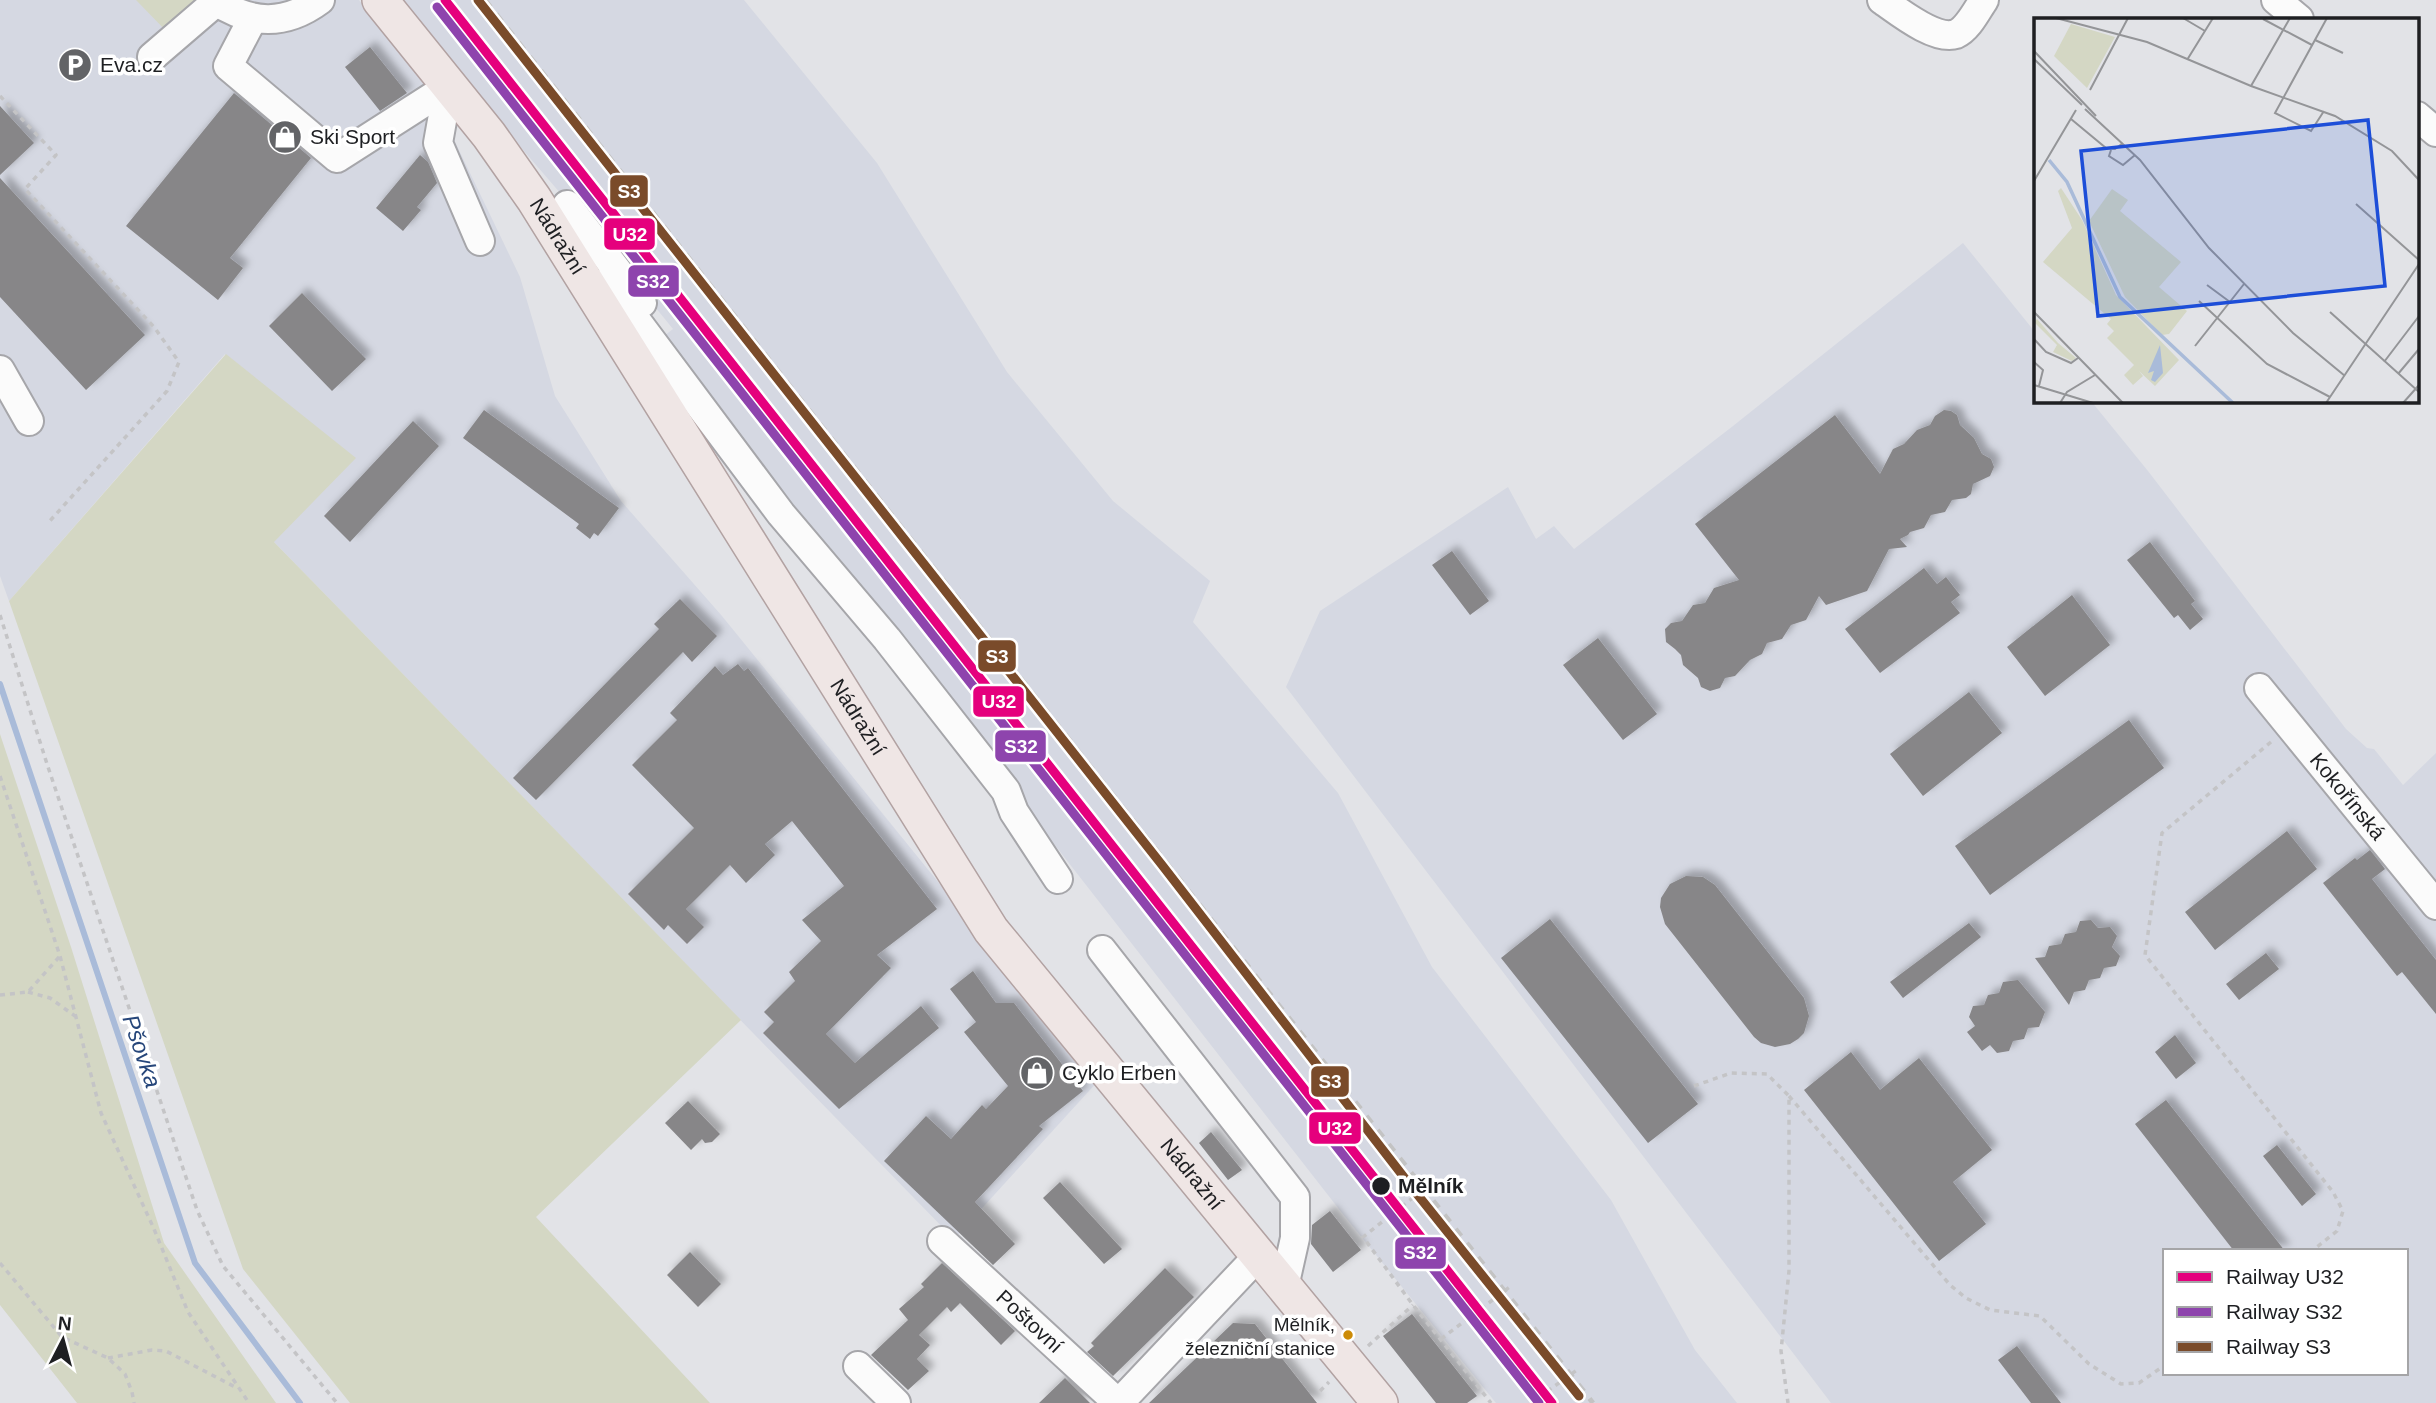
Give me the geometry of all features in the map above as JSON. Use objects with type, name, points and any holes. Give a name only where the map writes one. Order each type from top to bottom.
[{"type":"main road","name":"Nádražní","points":[[380,0],[489,135],[527,189],[597,270],[991,930],[1380,1403]]},
{"type":"street","points":[[152,57],[215,1],[253,18],[271,20],[291,18],[320,0]]},
{"type":"street","points":[[1882,0],[1918,24],[1946,35],[1956,34],[1964,28],[1984,0]]},
{"type":"street","points":[[2276,0],[2298,18]]},
{"type":"street","points":[[253,18],[228,66],[337,158],[448,87]]},
{"type":"street","points":[[448,87],[438,143],[480,241]]},
{"type":"street","points":[[2418,117],[2436,132]]},
{"type":"street","points":[[567,205],[597,270],[781,514],[887,639],[1006,791],[1014,812],[1058,879]]},
{"type":"street","points":[[597,270],[667,335]]},
{"type":"street","points":[[0,370],[29,421]]},
{"type":"street","name":"Kokořínská","points":[[2259,688],[2436,905]]},
{"type":"street","points":[[1102,950],[1295,1197],[1295,1238],[1284,1287]]},
{"type":"street","name":"Poštovní","points":[[942,1241],[1119,1403]]},
{"type":"street","points":[[1119,1403],[1258,1256]]},
{"type":"street","points":[[858,1366],[896,1403]]},
{"type":"path","points":[[0,96],[55,155],[25,189],[154,327],[179,362],[167,391],[48,523]]},
{"type":"path","points":[[0,615],[47,764],[197,1210],[223,1266],[337,1403]]},
{"type":"path","points":[[2290,726],[2162,833],[2146,955],[2333,1192],[2343,1211],[2337,1231],[2314,1249]]},
{"type":"path","points":[[0,776],[60,956],[101,1113],[154,1228],[188,1312],[249,1403]]},
{"type":"path","points":[[28,992],[60,956]]},
{"type":"path","points":[[0,995],[28,992],[50,998],[76,1017]]},
{"type":"path","points":[[1694,1086],[1731,1073],[1767,1074],[1789,1096],[1950,1285],[1966,1298],[1990,1310],[2040,1315],[2089,1364],[2122,1384],[2139,1383],[2163,1366]]},
{"type":"path","points":[[1788,1403],[1780,1351],[1789,1271],[1789,1096]]},
{"type":"path","points":[[1429,1185],[1363,1237],[1491,1403]]},
{"type":"path","points":[[0,1263],[62,1337],[108,1358],[125,1374],[134,1403]]},
{"type":"path","points":[[1441,1339],[1511,1286]]},
{"type":"path","points":[[1362,1352],[1413,1304]]},
{"type":"path","points":[[108,1358],[152,1350],[166,1351],[238,1388]]},
{"type":"path","points":[[1531,1403],[1577,1370]]},
{"type":"shaded area","points":[[0,0],[359,0],[432,94],[520,277],[555,396],[621,501],[722,616],[1099,1080],[954,1239],[274,542],[225,354],[9,601],[0,576]]},
{"type":"shaded area","points":[[403,0],[744,0],[877,163],[1007,372],[1113,501],[1210,581],[1193,622],[1338,793],[1432,967],[1611,1200],[1695,1350],[1737,1403],[1496,1403],[1342,1213],[660,339],[673,329],[499,122]]},
{"type":"shaded area","points":[[1963,243],[2034,331],[2034,402],[2092,402],[2346,729],[2367,748],[2374,749],[2403,785],[2436,753],[2436,1403],[1831,1403],[1286,687],[1320,611],[1508,487],[1536,539],[1554,526],[1574,549]]},
{"type":"green space","points":[[136,0],[194,0],[201,7],[169,34]]},
{"type":"green space","points":[[226,354],[356,458],[274,542],[741,1020],[536,1217],[710,1403],[350,1403],[243,1269],[9,601]]},
{"type":"green space","points":[[0,734],[71,947],[164,1243],[276,1403],[77,1403],[0,1305]]},
{"type":"building","points":[[370,47],[407,93],[380,111],[345,67]]},
{"type":"building","points":[[234,93],[311,158],[230,258],[243,268],[218,300],[126,226]]},
{"type":"building","points":[[0,106],[34,143],[0,175]]},
{"type":"building","points":[[420,155],[428,162],[437,183],[417,207],[421,210],[403,231],[376,208]]},
{"type":"building","points":[[0,178],[145,335],[86,390],[0,297]]},
{"type":"building","points":[[302,293],[366,359],[332,391],[269,326]]},
{"type":"building","points":[[484,410],[619,508],[598,536],[594,533],[590,539],[576,528],[579,524],[463,438]]},
{"type":"building","points":[[1944,410],[1957,415],[1960,425],[1974,438],[1982,454],[1991,459],[1994,467],[1990,476],[1973,484],[1971,494],[1966,498],[1952,500],[1945,512],[1931,515],[1924,528],[1910,532],[1900,539],[1907,547],[1889,549],[1867,591],[1826,605],[1819,596],[1806,620],[1791,625],[1782,639],[1767,643],[1762,654],[1750,660],[1735,676],[1725,678],[1720,688],[1710,691],[1701,687],[1698,678],[1683,665],[1681,655],[1666,642],[1665,629],[1671,623],[1682,621],[1693,605],[1705,603],[1714,588],[1739,580],[1695,524],[1835,415],[1880,474],[1893,449],[1904,444],[1917,430],[1930,425],[1935,416]]},
{"type":"building","points":[[413,421],[439,446],[350,542],[324,516]]},
{"type":"building","points":[[2150,542],[2195,601],[2191,604],[2203,619],[2190,630],[2178,615],[2174,618],[2127,560]]},
{"type":"building","points":[[1452,551],[1489,601],[1470,615],[1432,565]]},
{"type":"building","points":[[1924,568],[1937,584],[1946,577],[1960,595],[1951,602],[1960,613],[1880,673],[1845,629]]},
{"type":"building","points":[[2072,595],[2110,645],[2045,696],[2007,647]]},
{"type":"building","points":[[680,599],[717,636],[692,662],[683,652],[536,800],[513,778],[659,629],[654,624]]},
{"type":"building","points":[[1598,638],[1657,714],[1623,740],[1563,665]]},
{"type":"building","points":[[738,664],[744,671],[748,668],[937,909],[877,955],[891,968],[826,1034],[855,1063],[921,1006],[939,1028],[839,1109],[763,1033],[774,1022],[764,1012],[795,981],[789,972],[821,941],[802,920],[844,886],[792,821],[765,844],[775,855],[746,883],[730,865],[686,909],[704,927],[687,944],[668,925],[664,930],[628,894],[694,828],[632,765],[677,720],[670,713],[715,666],[723,675]]},
{"type":"building","points":[[1969,692],[2002,733],[1923,796],[1890,754]]},
{"type":"building","points":[[2129,720],[2164,768],[1990,895],[1955,846]]},
{"type":"building","points":[[2287,831],[2317,869],[2215,950],[2185,912]]},
{"type":"building","points":[[2370,850],[2385,869],[2372,879],[2436,960],[2436,1014],[2402,972],[2397,976],[2323,883]]},
{"type":"building","points":[[1686,876],[1703,877],[1715,885],[1804,998],[1809,1016],[1804,1033],[1798,1039],[1775,1047],[1761,1043],[1754,1037],[1665,924],[1660,907],[1661,898],[1670,884]]},
{"type":"building","points":[[1550,919],[1698,1104],[1648,1143],[1501,958]]},
{"type":"building","points":[[2091,920],[2098,928],[2110,927],[2117,936],[2112,947],[2120,956],[2116,966],[2104,968],[2100,978],[2089,980],[2085,990],[2074,992],[2069,1005],[2035,958],[2045,957],[2049,946],[2061,944],[2065,934],[2076,932],[2080,921]]},
{"type":"building","points":[[1969,923],[1981,937],[1903,998],[1890,982]]},
{"type":"building","points":[[2266,953],[2279,969],[2239,1000],[2226,984]]},
{"type":"building","points":[[973,971],[996,1003],[1014,1003],[1083,1091],[1039,1126],[1043,1129],[975,1202],[1015,1244],[993,1265],[884,1161],[926,1116],[951,1139],[982,1105],[986,1109],[1008,1086],[964,1032],[976,1022],[950,989]]},
{"type":"building","points":[[2018,980],[2045,1012],[2039,1027],[2028,1028],[2024,1039],[2013,1041],[2009,1051],[1997,1053],[1990,1045],[1982,1051],[1967,1032],[1975,1026],[1969,1017],[1973,1006],[1984,1005],[1988,995],[1999,993],[2003,982]]},
{"type":"building","points":[[2175,1035],[2196,1063],[2176,1079],[2155,1052]]},
{"type":"building","points":[[1851,1052],[1880,1090],[1919,1058],[1992,1150],[1953,1182],[1986,1224],[1939,1261],[1804,1090]]},
{"type":"building","points":[[2166,1100],[2283,1249],[2232,1249],[2135,1124]]},
{"type":"building","points":[[688,1101],[720,1134],[712,1142],[705,1143],[702,1139],[691,1150],[665,1123]]},
{"type":"building","points":[[1211,1132],[1242,1170],[1228,1180],[1199,1143]]},
{"type":"building","points":[[2277,1145],[2316,1194],[2302,1206],[2263,1156]]},
{"type":"building","points":[[1060,1182],[1122,1249],[1104,1264],[1043,1198]]},
{"type":"building","points":[[1330,1211],[1361,1250],[1333,1272],[1311,1244],[1312,1225]]},
{"type":"building","points":[[690,1252],[721,1284],[698,1307],[667,1275]]},
{"type":"building","points":[[942,1263],[1015,1331],[1001,1345],[960,1303],[951,1312],[947,1307],[919,1335],[930,1345],[917,1359],[929,1371],[908,1390],[871,1355],[908,1320],[899,1309],[924,1287],[921,1284]]},
{"type":"building","points":[[1165,1268],[1194,1297],[1113,1376],[1087,1352],[1094,1346],[1091,1343]]},
{"type":"building","points":[[1412,1314],[1477,1396],[1467,1403],[1436,1403],[1383,1336]]},
{"type":"building","points":[[1233,1323],[1255,1324],[1317,1403],[1149,1403]]},
{"type":"building","points":[[2017,1346],[2061,1403],[2031,1403],[1998,1360]]},
{"type":"building","points":[[1065,1378],[1090,1403],[1039,1403]]},
{"type":"waterway","name":"Pšovka","points":[[0,684],[195,1263],[300,1403]]},
{"type":"railway","points":[[485,0],[1593,1403]]},
{"type":"rail line","name":"U32","points":[[445,0],[1552,1403]]},
{"type":"rail line","name":"S3","points":[[478,0],[1162,865],[1417,1194],[1579,1396]]},
{"type":"rail line","name":"S32","points":[[437,7],[1539,1403]]},
{"type":"place","name":"Eva.cz","points":[[75,65]]},
{"type":"place","name":"Ski Sport","points":[[285,137]]},
{"type":"place","name":"Cyklo Erben","points":[[1037,1073]]},
{"type":"place","name":"Mělník","points":[[1381,1186]]},
{"type":"place","name":"Mělník, železniční stanice","points":[[1348,1335]]}]
